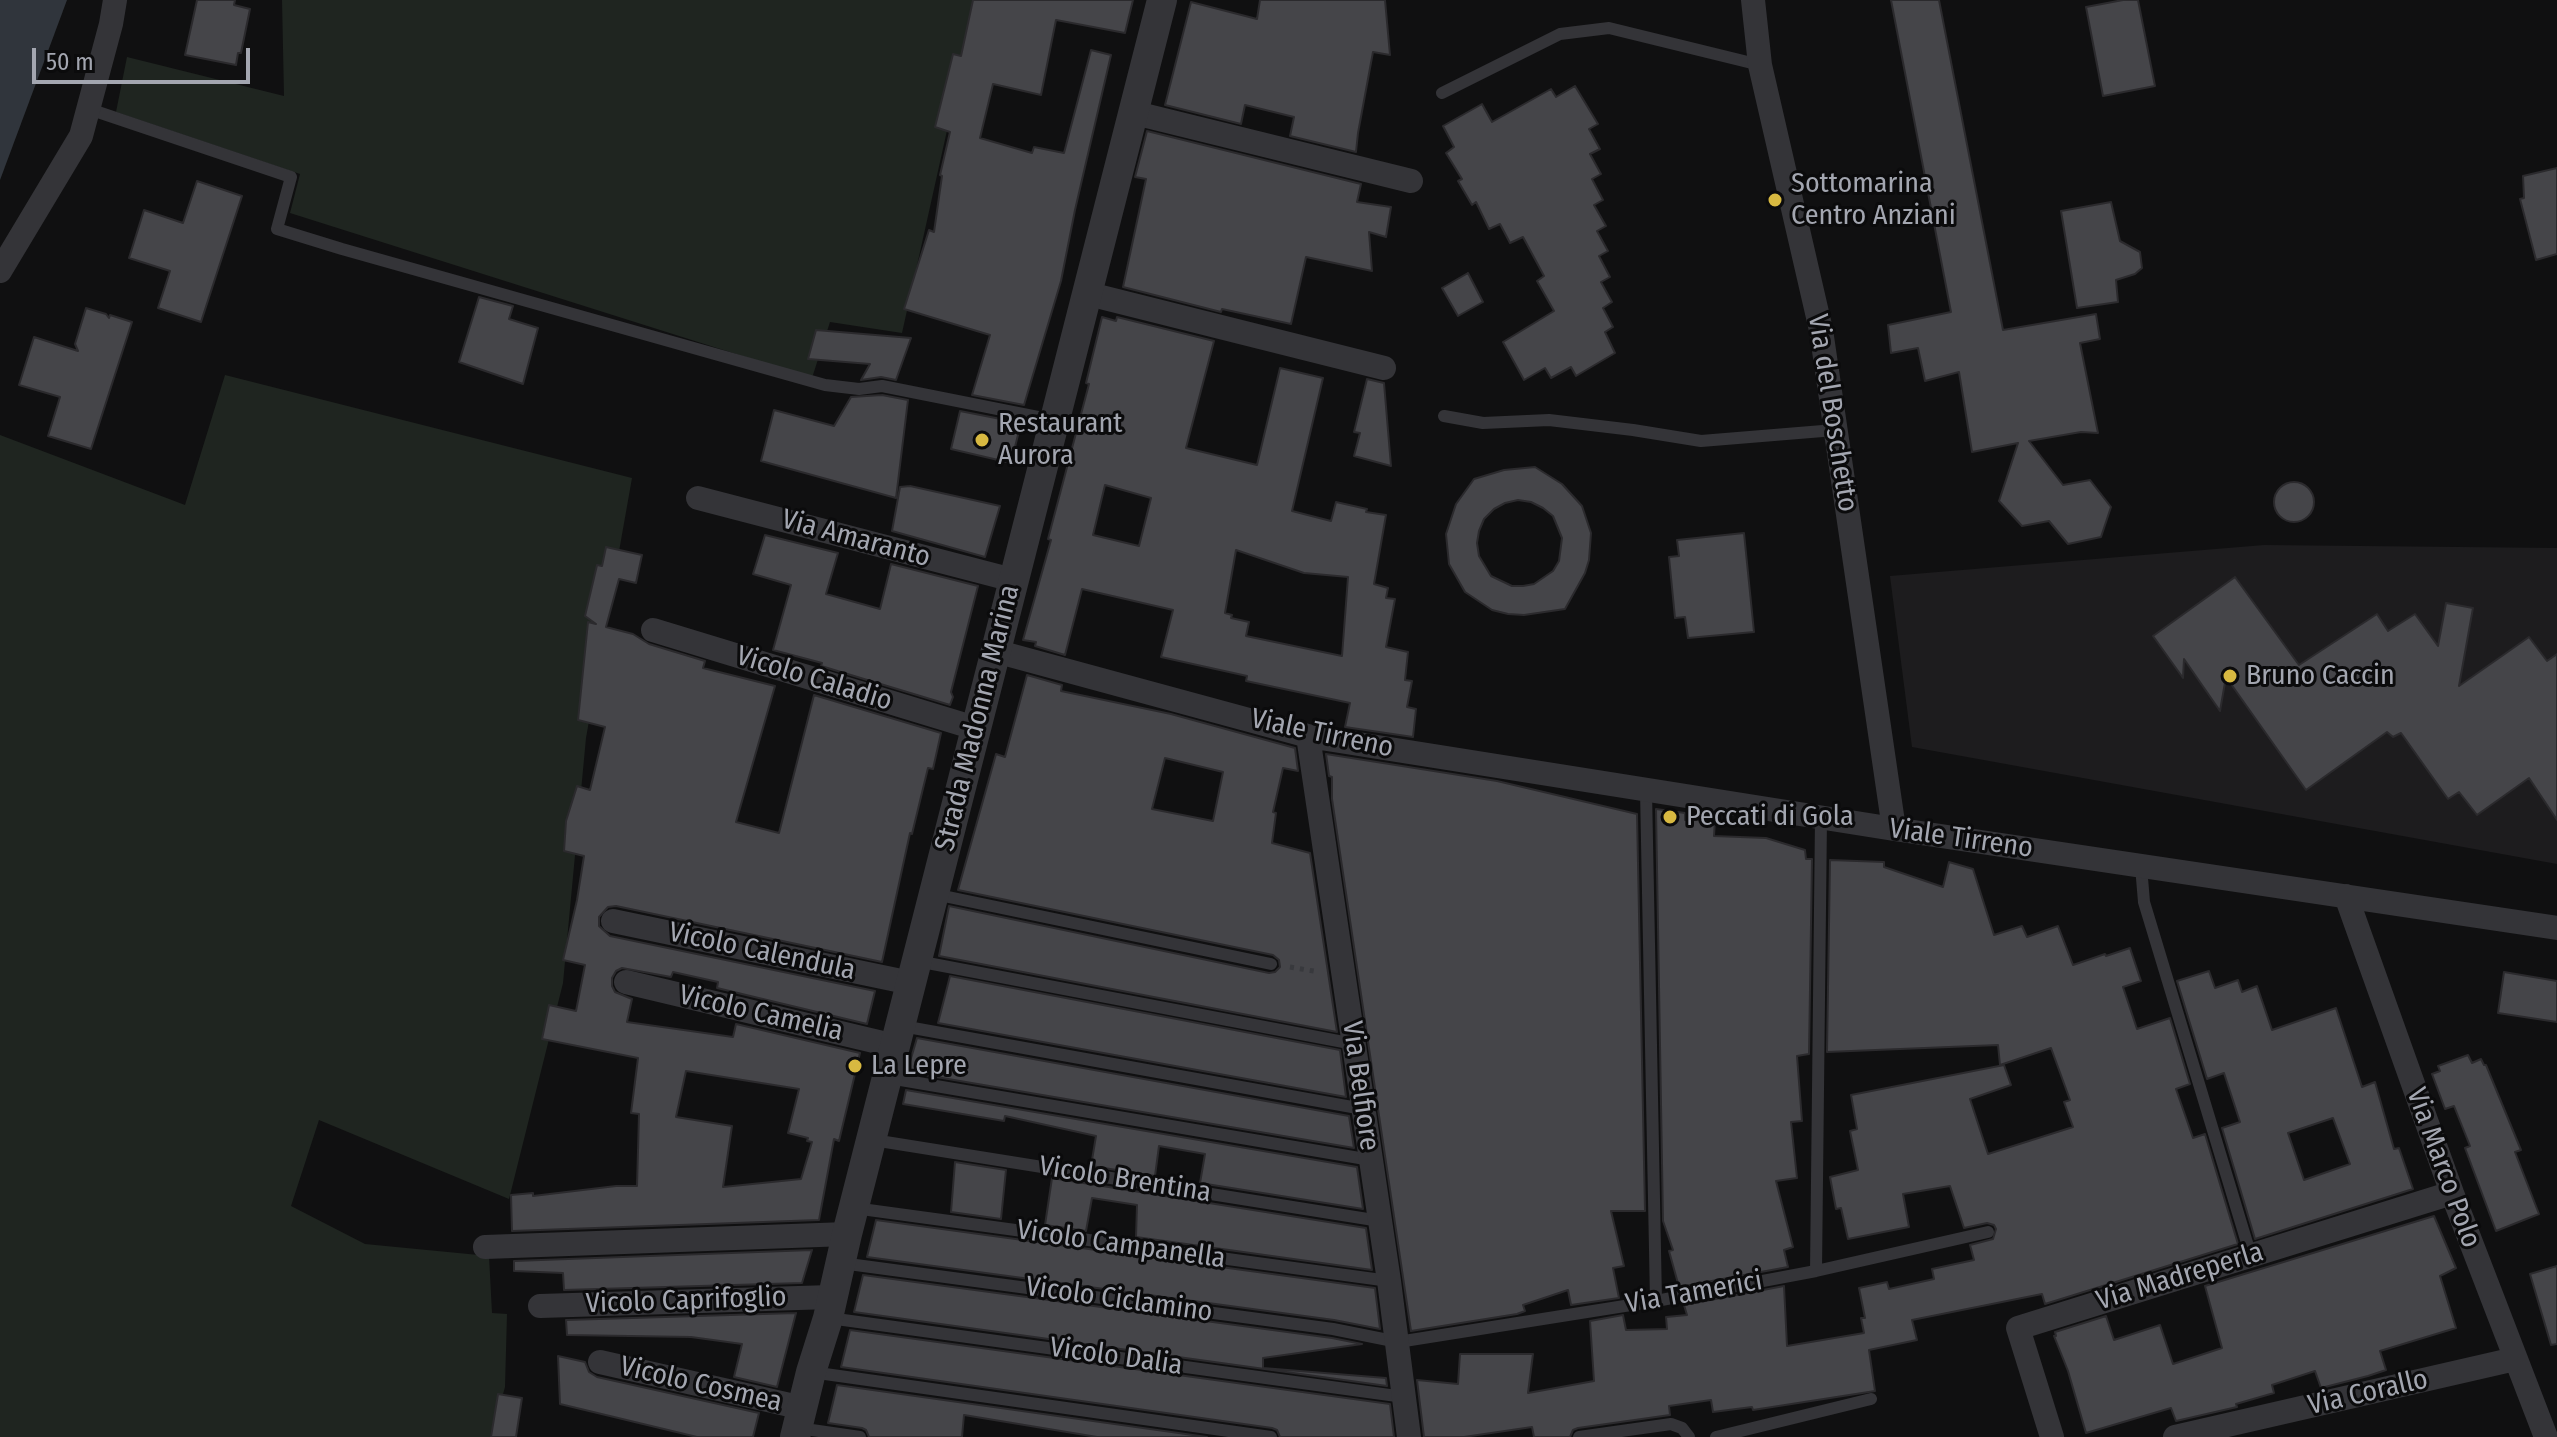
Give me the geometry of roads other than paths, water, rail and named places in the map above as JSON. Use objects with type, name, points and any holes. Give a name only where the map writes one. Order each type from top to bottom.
[{"type":"street","points":[[0,271],[81,136],[115,0]]},
{"type":"street","name":"Strada Madonna Marina","points":[[799,1424],[1162,0]]},
{"type":"street","name":"Via del Boschetto","points":[[1753,0],[1760,65],[1821,330],[1894,829]]},
{"type":"street","points":[[1131,112],[1411,181]]},
{"type":"street","points":[[1085,293],[1384,368]]},
{"type":"street","name":"Via Amaranto","points":[[698,498],[1013,580]]},
{"type":"street","name":"Vicolo Caladio","points":[[653,630],[975,728]]},
{"type":"street","name":"Viale Tirreno","points":[[995,651],[1308,736],[1821,818],[2557,928]]},
{"type":"street","name":"Via Belfiore","points":[[1308,736],[1398,1342],[1409,1437]]},
{"type":"street","name":"Via Marco Polo","points":[[2346,896],[2452,1193],[2546,1437]]},
{"type":"street","name":"Vicolo Calendula","points":[[613,921],[914,972]]},
{"type":"street","name":"Vicolo Camelia","points":[[626,982],[897,1036]]},
{"type":"street","name":"Via Madreperla","points":[[2052,1437],[2018,1328],[2452,1193]]},
{"type":"street","points":[[485,1247],[847,1235]]},
{"type":"street","name":"Vicolo Caprifoglio","points":[[540,1306],[830,1307]]},
{"type":"street","name":"Via Corallo","points":[[2175,1437],[2515,1359]]},
{"type":"street","name":"Vicolo Cosmea","points":[[600,1362],[799,1424]]},
{"type":"lane","points":[[1442,93],[1560,34],[1609,28],[1760,65]]},
{"type":"lane","points":[[89,109],[291,177],[277,229],[825,385],[859,389],[882,386],[1053,420]]},
{"type":"lane","points":[[1444,416],[1483,423],[1549,420],[1701,441],[1835,430]]},
{"type":"lane","points":[[1646,790],[1656,1301]]},
{"type":"lane","points":[[1816,1271],[1821,818]]},
{"type":"lane","points":[[2141,866],[2144,902],[2251,1256]]},
{"type":"lane","points":[[934,894],[1271,964]]},
{"type":"lane","points":[[914,972],[1354,1044]]},
{"type":"lane","points":[[897,1036],[1363,1109]]},
{"type":"lane","points":[[887,1078],[1371,1160]]},
{"type":"lane","name":"Vicolo Brentina","points":[[871,1139],[1380,1221]]},
{"type":"lane","name":"Via Tamerici","points":[[1398,1342],[1656,1301],[1816,1271],[1988,1232]]},
{"type":"lane","name":"Vicolo Campanella","points":[[847,1235],[1389,1281]]},
{"type":"lane","name":"Vicolo Ciclamino","points":[[847,1235],[1398,1342]]},
{"type":"lane","name":"Vicolo Dalia","points":[[830,1307],[1404,1397]]},
{"type":"lane","points":[[811,1372],[1271,1437]]},
{"type":"lane","points":[[1716,1437],[1871,1399]]},
{"type":"lane","points":[[799,1424],[860,1437]]},
{"type":"lane","points":[[1579,1437],[1671,1424],[1682,1428],[1689,1437]]},
{"type":"place","name":"Sottomarina Centro Anziani","points":[[1775,200]]},
{"type":"place","name":"Restaurant Aurora","points":[[982,440]]},
{"type":"place","name":"Bruno Caccin","points":[[2230,676]]},
{"type":"place","name":"Peccati di Gola","points":[[1670,817]]},
{"type":"place","name":"La Lepre","points":[[855,1066]]}]
